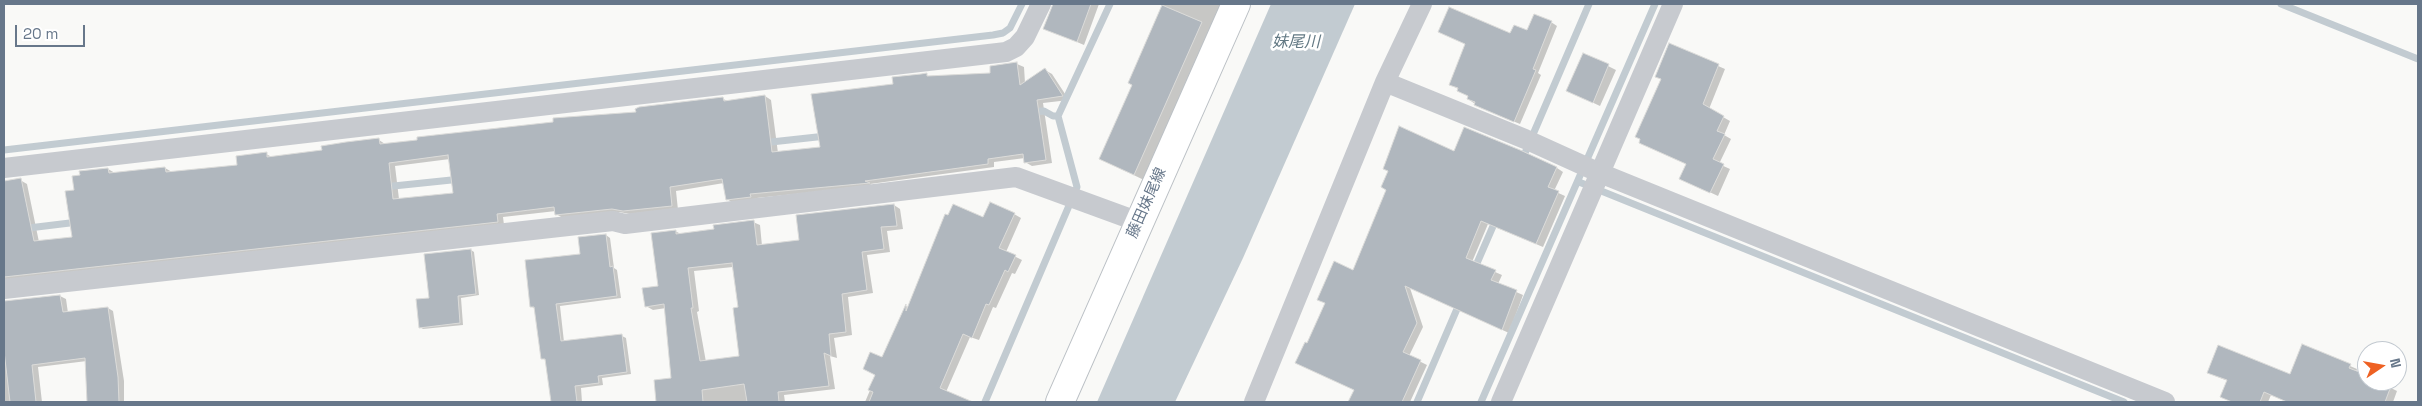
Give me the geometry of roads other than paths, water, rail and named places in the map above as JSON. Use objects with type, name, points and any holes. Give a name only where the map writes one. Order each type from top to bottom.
[{"type":"main road","name":"藤田妹尾線","points":[[1060,402],[1236,4]]},
{"type":"street","points":[[4,168],[1006,52],[1025,37],[1041,4]]},
{"type":"street","points":[[1254,402],[1385,82],[1422,4]]},
{"type":"street","points":[[1501,402],[1591,176],[1673,4]]},
{"type":"street","points":[[1385,82],[1530,141],[1591,176],[2165,402]]},
{"type":"street","points":[[4,290],[613,221],[625,224],[1016,177],[1139,222]]},
{"type":"water","name":"妹尾川","points":[[1271,4],[1355,4],[1243,258],[1175,402],[1097,402]]},
{"type":"waterway","points":[[4,150],[993,35],[1003,33],[1010,28],[1022,4]]},
{"type":"waterway","points":[[985,402],[1077,187],[1058,116],[1110,4]]},
{"type":"waterway","points":[[1522,160],[1589,4]]},
{"type":"waterway","points":[[1481,402],[1655,4]]},
{"type":"waterway","points":[[2281,4],[2418,59]]},
{"type":"waterway","points":[[1030,112],[1044,111],[1053,116],[1058,116]]},
{"type":"waterway","points":[[762,143],[826,136]]},
{"type":"waterway","points":[[384,187],[461,179]]},
{"type":"waterway","points":[[1579,182],[2124,402]]},
{"type":"waterway","points":[[1474,270],[1497,217]]},
{"type":"waterway","points":[[4,231],[78,222]]},
{"type":"waterway","points":[[1417,402],[1460,302]]}]
